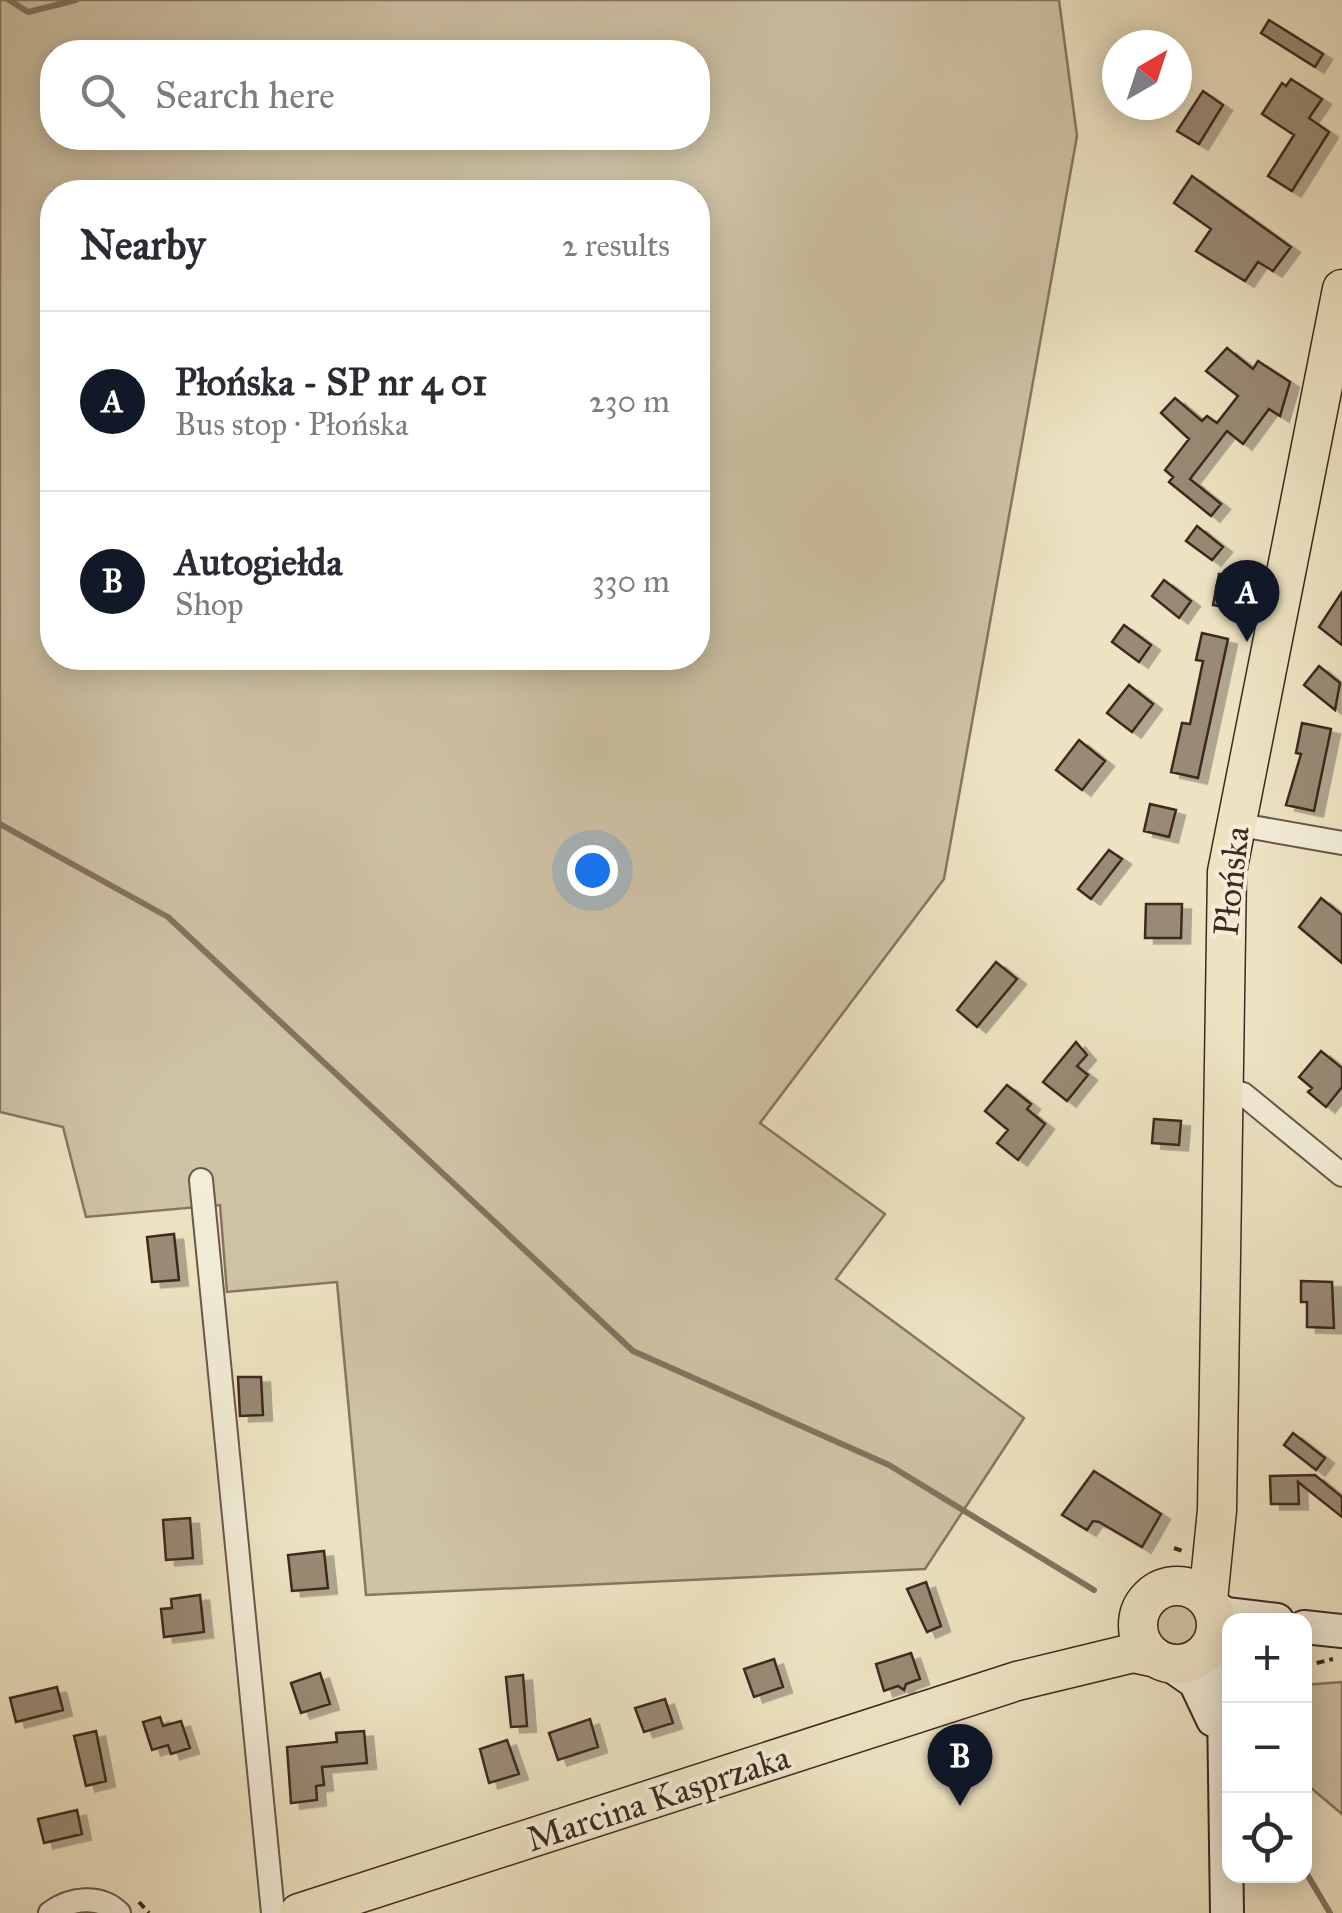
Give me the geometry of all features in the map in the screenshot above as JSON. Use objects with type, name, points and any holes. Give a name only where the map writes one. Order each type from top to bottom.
[{"type":"main road","name":"Płońska","points":[[1210,1602],[1207,1577],[1216,1532],[1224,926],[1235,824],[1342,288]]},
{"type":"main road","name":"Płońska","points":[[1152,1598],[1188,1553],[1214,1484]]},
{"type":"main road","points":[[1185,1587],[1210,1602],[1217,1625],[1216,1645],[1194,1661],[1162,1661],[1139,1634],[1152,1598],[1185,1587]]},
{"type":"main road","name":"Marcina Kasprzaka","points":[[1017,1681],[1103,1636],[1152,1598]]},
{"type":"main road","name":"Marcina Kasprzaka","points":[[300,1913],[1017,1681],[1122,1654],[1143,1653],[1162,1661]]},
{"type":"street","points":[[1235,824],[1342,844]]},
{"type":"street","points":[[1221,1088],[1243,1094],[1342,1175]]},
{"type":"street","points":[[201,1180],[273,1913]]},
{"type":"street","points":[[1210,1602],[1225,1613]]},
{"type":"street","points":[[1216,1645],[1224,1703]]},
{"type":"street","points":[[1162,1661],[1186,1673],[1203,1693],[1222,1741]]},
{"type":"street","points":[[1227,1913],[1228,1793]]},
{"type":"street","points":[[50,1913],[79,1900],[94,1900],[119,1913]]},
{"type":"shaded area","points":[[0,0],[1059,0],[1077,136],[944,879],[760,1123],[885,1214],[836,1279],[1024,1418],[925,1569],[366,1595],[337,1282],[227,1292],[220,1205],[86,1217],[63,1127],[0,1112]]},
{"type":"shaded area","points":[[1177,1602],[1194,1609],[1201,1626],[1194,1643],[1177,1650],[1160,1643],[1153,1626],[1160,1609]]},
{"type":"shaded area","points":[[1342,1682],[1342,1814],[1312,1789],[1312,1684]]},
{"type":"building","points":[[1269,20],[1323,54],[1315,67],[1261,33]]},
{"type":"building","points":[[1291,79],[1322,99],[1309,118],[1329,132],[1292,191],[1268,176],[1294,135],[1262,114],[1282,83],[1286,86]]},
{"type":"building","points":[[1203,91],[1223,105],[1199,144],[1177,131],[1184,120],[1192,120],[1192,108]]},
{"type":"building","points":[[1192,176],[1291,247],[1273,271],[1258,262],[1245,281],[1196,251],[1211,229],[1174,203]]},
{"type":"building","points":[[1227,348],[1253,369],[1258,361],[1290,382],[1280,416],[1269,409],[1243,444],[1227,431],[1190,479],[1221,504],[1211,516],[1169,482],[1173,477],[1165,470],[1189,439],[1161,413],[1175,398],[1202,421],[1207,416],[1217,423],[1238,396],[1206,371]]},
{"type":"building","points":[[1197,526],[1223,547],[1212,560],[1186,541]]},
{"type":"building","points":[[1219,574],[1241,579],[1234,609],[1213,605]]},
{"type":"building","points":[[1164,580],[1191,601],[1179,618],[1152,596]]},
{"type":"building","points":[[1342,592],[1342,645],[1319,627]]},
{"type":"building","points":[[1124,625],[1151,645],[1139,662],[1112,642]]},
{"type":"building","points":[[1202,633],[1228,639],[1198,778],[1171,772],[1182,723],[1190,724],[1203,661],[1196,660]]},
{"type":"building","points":[[1319,666],[1340,683],[1335,710],[1304,685]]},
{"type":"building","points":[[1129,685],[1153,704],[1132,732],[1107,713]]},
{"type":"building","points":[[1302,723],[1331,729],[1314,811],[1286,805],[1301,754],[1296,753]]},
{"type":"building","points":[[1079,740],[1105,761],[1082,790],[1056,770]]},
{"type":"building","points":[[1150,804],[1176,810],[1169,837],[1144,831]]},
{"type":"building","points":[[1109,850],[1122,859],[1091,899],[1078,889]]},
{"type":"building","points":[[1321,898],[1342,915],[1342,963],[1299,927]]},
{"type":"building","points":[[1146,904],[1182,904],[1181,938],[1145,938]]},
{"type":"building","points":[[996,962],[1017,979],[977,1027],[957,1010]]},
{"type":"building","points":[[1076,1042],[1087,1055],[1077,1066],[1088,1075],[1067,1101],[1043,1082]]},
{"type":"building","points":[[1321,1051],[1342,1068],[1342,1087],[1326,1107],[1308,1092],[1312,1088],[1299,1077]]},
{"type":"building","points":[[1007,1085],[1031,1104],[1027,1109],[1045,1124],[1018,1160],[997,1143],[1008,1130],[985,1111]]},
{"type":"building","points":[[1154,1119],[1181,1121],[1179,1145],[1152,1143]]},
{"type":"building","points":[[174,1234],[179,1280],[152,1282],[147,1237]]},
{"type":"building","points":[[1301,1281],[1332,1282],[1334,1328],[1307,1327],[1307,1302],[1301,1302]]},
{"type":"building","points":[[238,1377],[261,1377],[263,1415],[240,1416]]},
{"type":"building","points":[[1293,1433],[1325,1458],[1316,1470],[1284,1445]]},
{"type":"building","points":[[1094,1471],[1161,1514],[1142,1547],[1099,1522],[1093,1521],[1087,1530],[1062,1515]]},
{"type":"building","points":[[1315,1475],[1342,1497],[1342,1517],[1298,1482],[1299,1504],[1271,1504],[1270,1476]]},
{"type":"building","points":[[190,1518],[193,1558],[166,1560],[163,1520]]},
{"type":"building","points":[[324,1551],[328,1588],[292,1591],[288,1555]]},
{"type":"building","points":[[926,1582],[941,1626],[927,1632],[907,1589]]},
{"type":"building","points":[[200,1595],[204,1632],[164,1637],[161,1609],[172,1608],[171,1599]]},
{"type":"building","points":[[911,1653],[920,1679],[906,1684],[904,1690],[898,1686],[884,1691],[876,1664]]},
{"type":"building","points":[[774,1659],[783,1687],[754,1697],[744,1669]]},
{"type":"building","points":[[320,1673],[330,1704],[301,1713],[291,1683]]},
{"type":"building","points":[[523,1675],[527,1726],[511,1727],[506,1677]]},
{"type":"building","points":[[57,1687],[63,1710],[16,1722],[10,1698]]},
{"type":"building","points":[[665,1699],[673,1723],[644,1732],[635,1708]]},
{"type":"building","points":[[160,1717],[163,1726],[181,1721],[190,1748],[171,1754],[168,1745],[152,1750],[143,1722]]},
{"type":"building","points":[[590,1719],[598,1747],[558,1760],[549,1733]]},
{"type":"building","points":[[96,1731],[106,1781],[86,1786],[74,1736]]},
{"type":"building","points":[[364,1731],[367,1763],[322,1767],[324,1785],[316,1786],[317,1800],[291,1803],[287,1747],[337,1742],[336,1733]]},
{"type":"building","points":[[507,1740],[519,1774],[489,1783],[480,1749]]},
{"type":"building","points":[[77,1810],[82,1834],[44,1843],[38,1819]]},
{"type":"waterway","points":[[9,0],[28,12],[76,0]]},
{"type":"waterway","points":[[0,824],[168,917],[633,1351],[889,1465],[1094,1590]]},
{"type":"waterway","points":[[1312,1883],[1330,1913]]},
{"type":"place","name":"Płońska - SP nr 4 01","points":[[1247,642]]},
{"type":"place","name":"Autogiełda","points":[[960,1806]]}]
